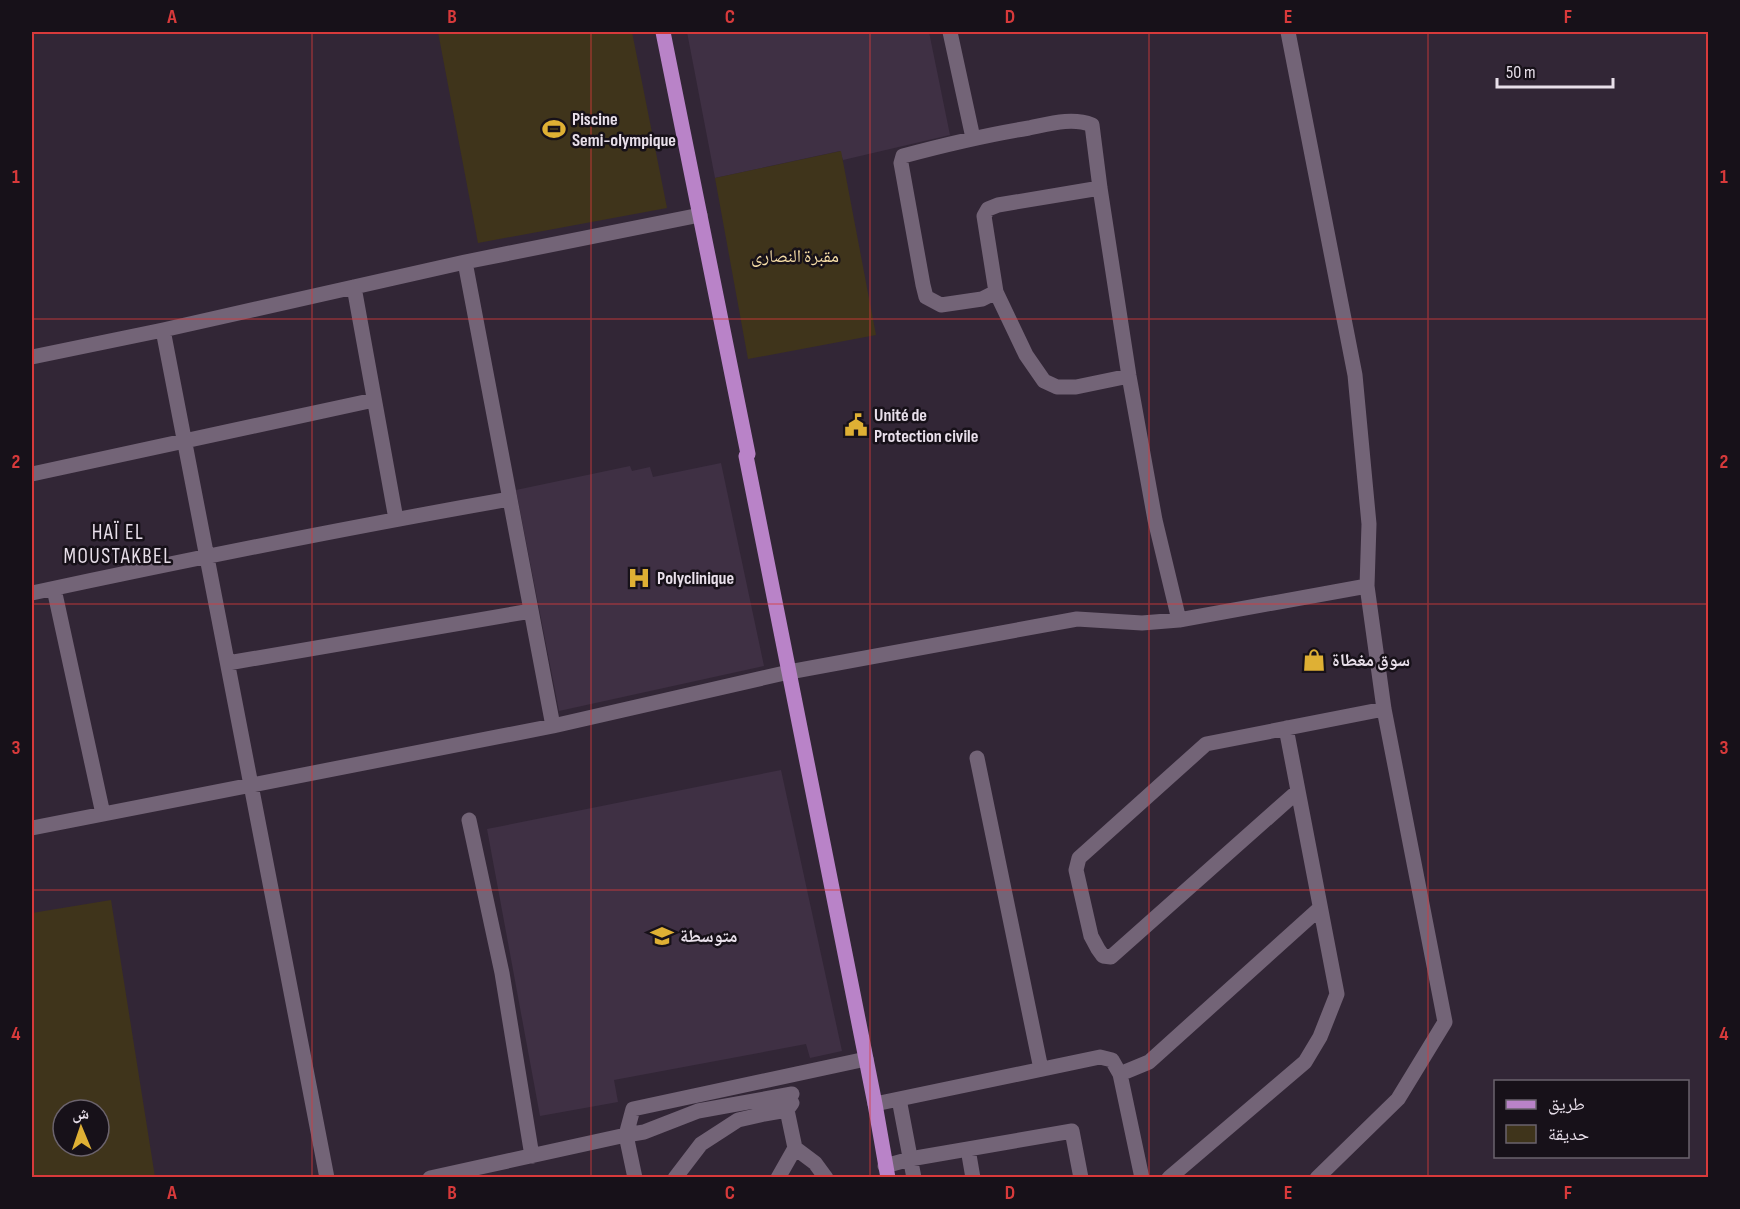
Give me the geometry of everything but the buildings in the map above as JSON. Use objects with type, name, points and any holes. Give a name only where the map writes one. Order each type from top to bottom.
[{"type":"main road","points":[[663,32],[887,1172]]},
{"type":"street","points":[[950,32],[973,138]]},
{"type":"street","points":[[1288,32],[1355,375],[1370,524],[1367,586],[1384,708],[1445,1022],[1398,1099],[1317,1178]]},
{"type":"street","points":[[996,292],[982,299],[941,305],[926,297],[901,163],[903,156],[973,138],[1063,122],[1084,122],[1092,125],[1100,188],[1155,520],[1179,620]]},
{"type":"street","points":[[1100,188],[988,209],[984,216],[996,292],[1026,355],[1044,381],[1057,387],[1076,387],[1130,376]]},
{"type":"street","points":[[32,357],[465,262],[700,215]]},
{"type":"street","points":[[465,262],[553,726]]},
{"type":"street","points":[[354,287],[396,519]]},
{"type":"street","points":[[163,330],[327,1178]]},
{"type":"street","points":[[32,474],[374,400]]},
{"type":"street","points":[[32,594],[207,556],[510,499]]},
{"type":"street","points":[[32,828],[553,726],[789,672],[1077,619],[1142,622],[1179,620],[1367,586]]},
{"type":"street","points":[[54,589],[103,814]]},
{"type":"street","points":[[228,663],[531,611]]},
{"type":"street","points":[[1298,791],[1112,957],[1103,956],[1091,936],[1076,870],[1079,858],[1206,744],[1384,708]]},
{"type":"street","points":[[1169,1178],[1305,1062],[1320,1037],[1336,994],[1286,728]]},
{"type":"street","points":[[977,758],[1041,1069]]},
{"type":"street","points":[[469,820],[502,973],[532,1156]]},
{"type":"street","points":[[1120,1074],[1149,1062],[1320,908]]},
{"type":"street","points":[[875,1104],[1100,1057],[1112,1060],[1120,1074],[1142,1178]]},
{"type":"street","points":[[635,1178],[626,1135],[633,1109],[866,1059]]},
{"type":"street","points":[[792,1074],[792,1102],[787,1110],[795,1148],[815,1163],[826,1178]]},
{"type":"street","points":[[430,1178],[644,1132],[698,1111],[792,1094]]},
{"type":"street","points":[[899,1099],[914,1178]]},
{"type":"street","points":[[675,1178],[701,1144],[738,1120],[787,1110]]},
{"type":"street","points":[[887,1172],[910,1159],[1072,1131],[1081,1178]]},
{"type":"street","points":[[778,1178],[795,1148]]},
{"type":"street","points":[[968,1149],[973,1178]]},
{"type":"shaded area","points":[[687,32],[929,32],[950,135],[843,160],[840,151],[715,178]]},
{"type":"shaded area","name":"Polyclinique","points":[[721,463],[764,666],[559,711],[516,490],[630,466],[632,471],[650,467],[653,477]]},
{"type":"shaded area","name":"متوسطة","points":[[781,770],[842,1051],[810,1058],[806,1044],[614,1080],[618,1102],[540,1116],[487,829]]},
{"type":"green space","name":"Piscine Semi-olympique","points":[[438,32],[632,32],[667,208],[478,243]]},
{"type":"green space","name":"مقبرة النصارى","points":[[841,151],[876,335],[748,359],[715,178]]},
{"type":"green space","points":[[111,900],[155,1177],[32,1177],[32,913]]},
{"type":"place","name":"Piscine Semi-olympique","points":[[554,129]]},
{"type":"place","name":"Unité de Protection civile","points":[[856,425]]},
{"type":"place","name":"Polyclinique","points":[[639,578]]},
{"type":"place","name":"سوق مغطاة","points":[[1314,660]]},
{"type":"place","name":"متوسطة","points":[[662,936]]},
{"type":"district","name":"HAÏ EL MOUSTAKBEL","points":[[118,544]]}]
